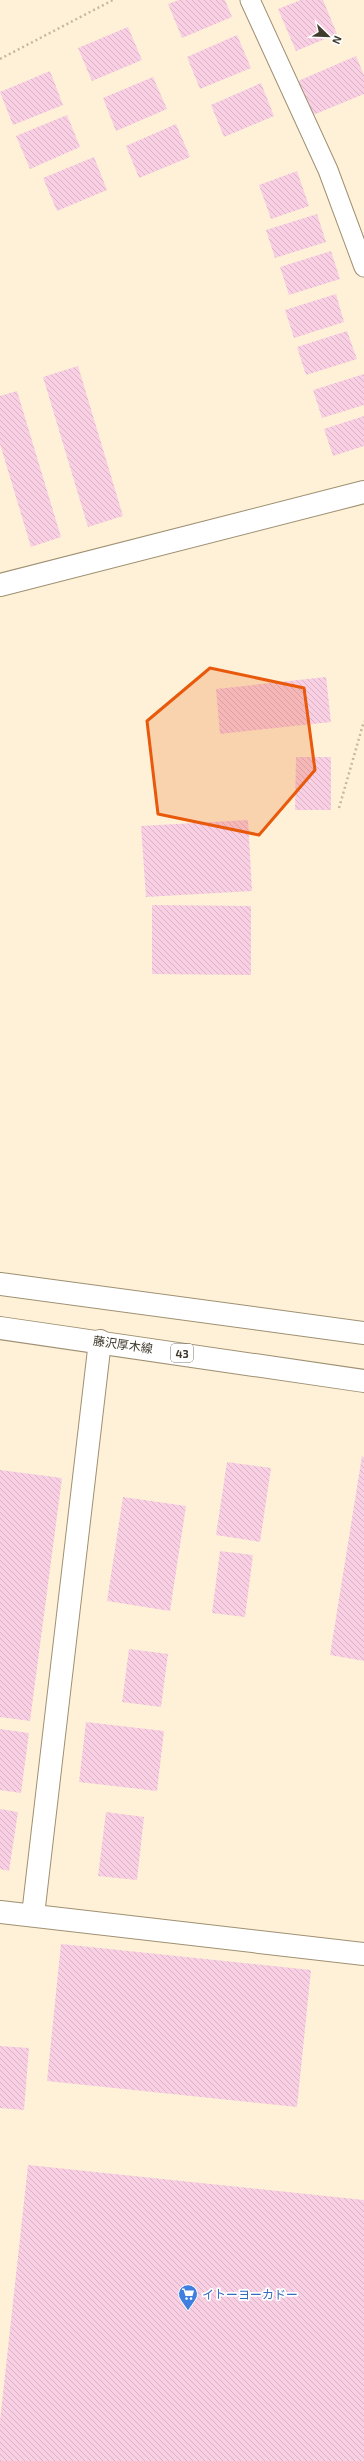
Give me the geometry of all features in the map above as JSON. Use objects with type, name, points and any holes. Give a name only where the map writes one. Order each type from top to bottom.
[{"type":"street","points":[[0,585],[364,492]]},
{"type":"street","points":[[0,1284],[364,1333]]},
{"type":"street","name":"藤沢厚木線","points":[[0,1328],[100,1341],[364,1381]]},
{"type":"street","points":[[33,1915],[100,1341]]},
{"type":"street","points":[[0,1912],[364,1954]]},
{"type":"lane","points":[[250,0],[328,170],[364,267]]},
{"type":"path","points":[[0,59],[113,0]]},
{"type":"path","points":[[338,808],[364,721]]},
{"type":"highlighted area","points":[[210,668],[304,688],[315,770],[259,835],[158,814],[147,721]]},
{"type":"building","points":[[179,0],[225,0],[232,17],[182,38],[168,4]]},
{"type":"building","points":[[301,0],[323,0],[337,34],[296,51],[278,9]]},
{"type":"building","points":[[128,27],[142,60],[92,81],[78,48]]},
{"type":"building","points":[[237,35],[251,68],[200,89],[187,57]]},
{"type":"building","points":[[356,56],[364,75],[364,94],[313,115],[298,81]]},
{"type":"building","points":[[50,71],[63,105],[13,125],[0,92]]},
{"type":"building","points":[[153,77],[167,109],[116,131],[103,98]]},
{"type":"building","points":[[261,83],[274,116],[224,137],[211,105]]},
{"type":"building","points":[[67,115],[80,147],[30,169],[16,136]]},
{"type":"building","points":[[176,124],[190,157],[139,178],[126,146]]},
{"type":"building","points":[[94,157],[107,190],[57,211],[43,178]]},
{"type":"building","points":[[297,171],[309,206],[271,219],[259,185]]},
{"type":"building","points":[[317,214],[326,242],[275,258],[266,230]]},
{"type":"building","points":[[331,251],[340,279],[289,295],[280,267]]},
{"type":"building","points":[[336,294],[344,322],[294,338],[285,310]]},
{"type":"building","points":[[347,331],[357,359],[306,375],[297,347]]},
{"type":"building","points":[[78,366],[123,516],[88,527],[43,377]]},
{"type":"building","points":[[364,374],[364,405],[322,418],[313,390]]},
{"type":"building","points":[[17,391],[61,537],[31,547],[0,444],[0,396]]},
{"type":"building","points":[[364,416],[364,446],[333,456],[324,429]]},
{"type":"building","points":[[326,677],[331,722],[220,734],[216,689]]},
{"type":"building","points":[[296,757],[331,757],[331,810],[295,810]]},
{"type":"building","points":[[248,820],[252,891],[146,897],[141,826]]},
{"type":"building","points":[[152,905],[251,906],[251,975],[152,974]]},
{"type":"building","points":[[362,1456],[364,1457],[364,1661],[330,1655]]},
{"type":"building","points":[[227,1462],[271,1468],[260,1542],[216,1535]]},
{"type":"building","points":[[0,1470],[62,1478],[30,1721],[0,1717]]},
{"type":"building","points":[[123,1497],[186,1506],[170,1611],[107,1601]]},
{"type":"building","points":[[220,1551],[253,1555],[245,1617],[212,1613]]},
{"type":"building","points":[[129,1649],[168,1654],[161,1707],[122,1702]]},
{"type":"building","points":[[86,1722],[164,1731],[157,1791],[79,1782]]},
{"type":"building","points":[[0,1729],[29,1733],[21,1793],[0,1790]]},
{"type":"building","points":[[0,1809],[18,1812],[9,1871],[0,1869]]},
{"type":"building","points":[[106,1812],[144,1817],[137,1880],[98,1876]]},
{"type":"building","points":[[61,1944],[311,1970],[297,2107],[47,2081]]},
{"type":"building","points":[[0,2046],[29,2048],[24,2110],[0,2108]]},
{"type":"building","name":"イトーヨーカドー","points":[[28,2165],[364,2200],[364,2461],[0,2461],[0,2421]]},
{"type":"place","name":"イトーヨーカドー","points":[[188,2311]]}]
